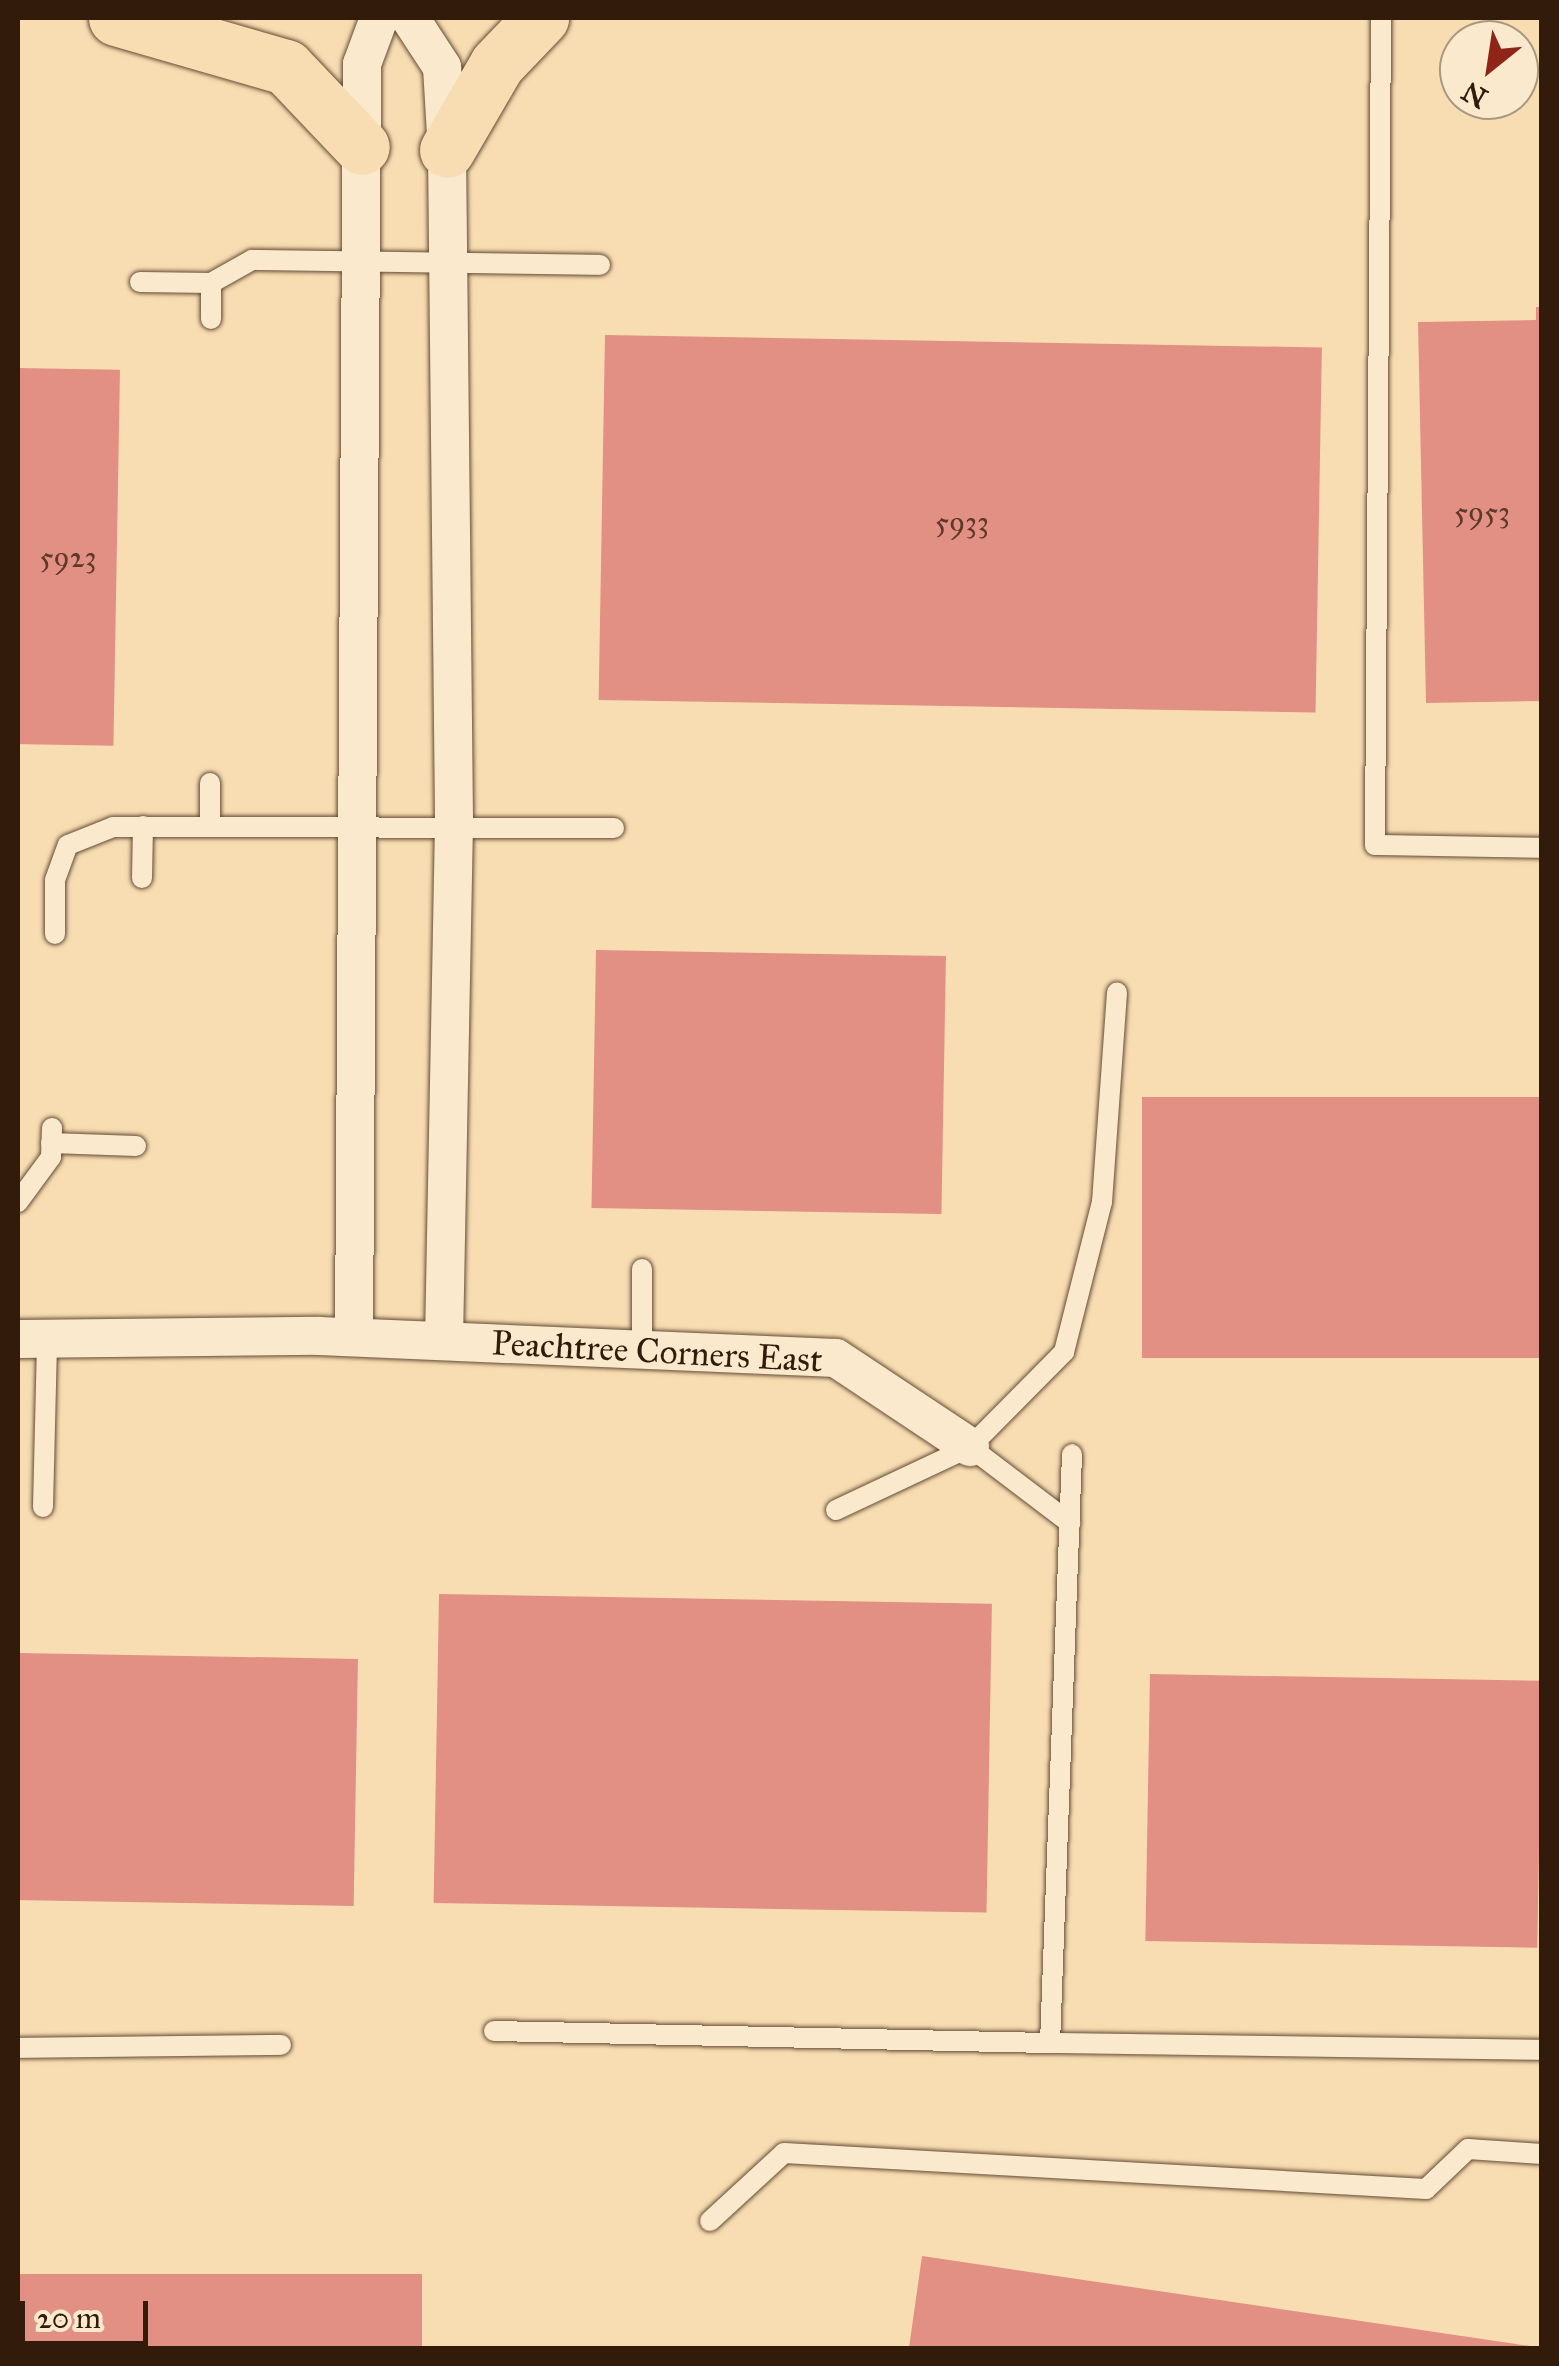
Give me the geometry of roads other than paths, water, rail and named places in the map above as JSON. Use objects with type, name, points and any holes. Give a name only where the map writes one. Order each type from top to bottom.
[{"type":"highway","points":[[116,18],[286,67],[362,148]]},
{"type":"highway","points":[[447,150],[497,64],[541,18]]},
{"type":"street","points":[[337,1336],[354,829],[365,262],[362,64],[378,18]]},
{"type":"street","points":[[410,18],[442,67],[447,150],[454,824],[444,1341]]},
{"type":"street","name":"Peachtree Corners East","points":[[32,1339],[337,1336],[836,1358],[970,1447]]},
{"type":"lane","points":[[1381,18],[1375,845],[1542,848]]},
{"type":"lane","points":[[140,282],[211,282],[252,260],[600,264]]},
{"type":"lane","points":[[211,282],[211,319]]},
{"type":"lane","points":[[210,783],[210,825]]},
{"type":"lane","points":[[55,934],[55,880],[68,845],[143,826],[354,829],[454,824],[614,828]]},
{"type":"lane","points":[[142,878],[143,826]]},
{"type":"lane","points":[[836,1510],[970,1447],[1064,1352],[1102,1202],[1117,993]]},
{"type":"lane","points":[[18,1202],[52,1136],[136,1146]]},
{"type":"lane","points":[[642,1269],[642,1349]]},
{"type":"lane","points":[[32,1339],[43,1508]]},
{"type":"lane","points":[[970,1447],[1070,1523]]},
{"type":"lane","points":[[1050,2043],[1072,1454]]},
{"type":"lane","points":[[494,2032],[1542,2050]]},
{"type":"lane","points":[[18,2048],[281,2045]]},
{"type":"lane","points":[[710,2221],[784,2153],[1426,2189],[1468,2149],[1542,2154]]}]
